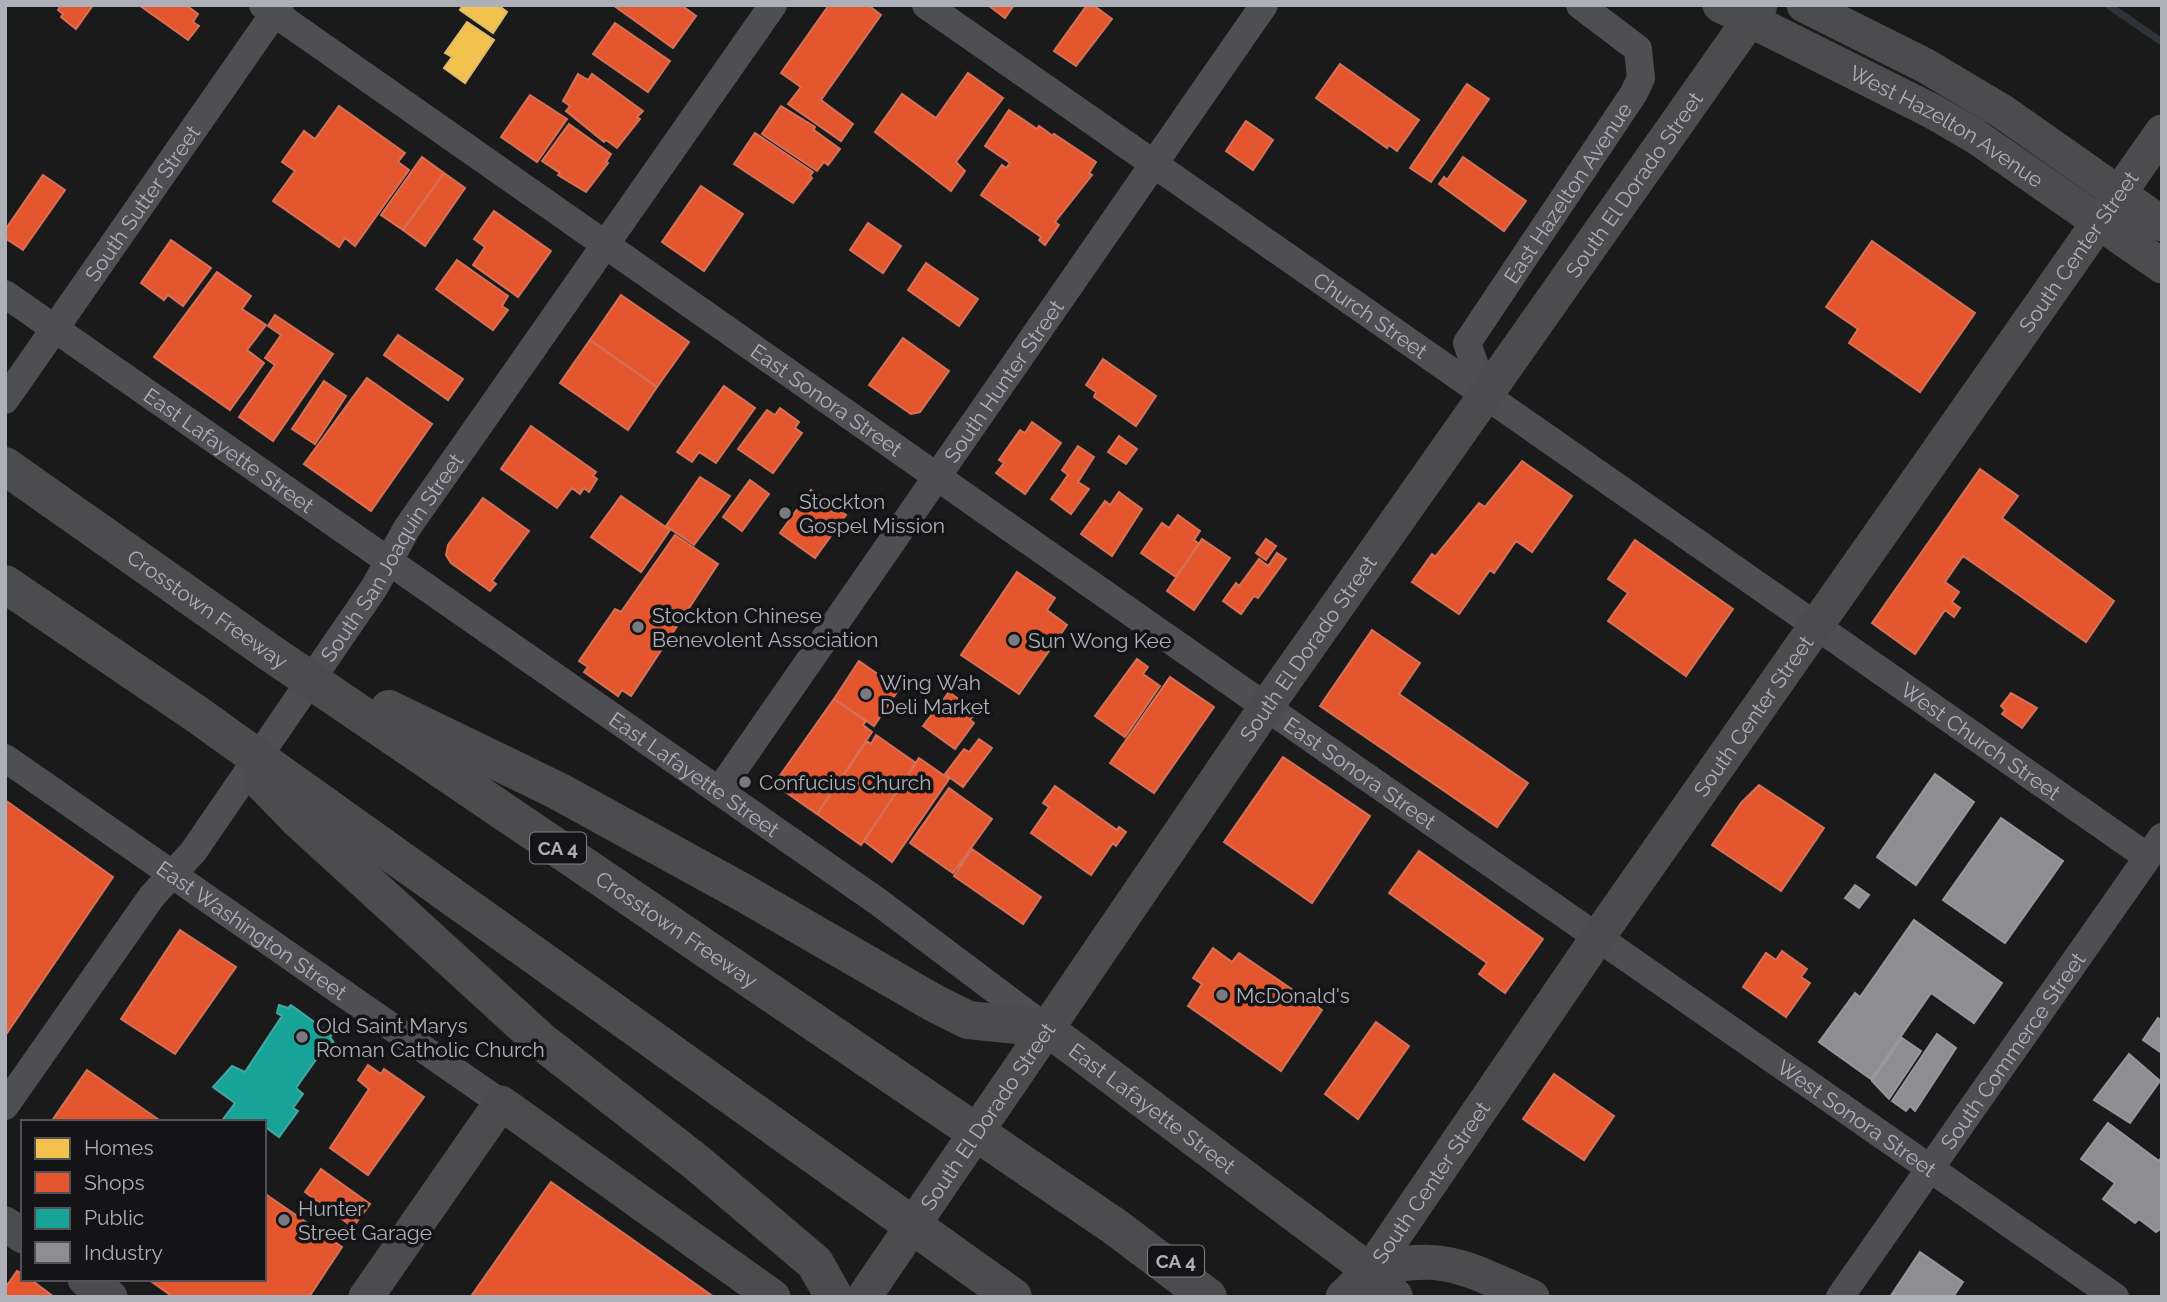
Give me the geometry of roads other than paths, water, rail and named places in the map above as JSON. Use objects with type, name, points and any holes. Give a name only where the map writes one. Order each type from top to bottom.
[{"type":"highway","name":"Crosstown Freeway","points":[[5,466],[269,652],[1114,1226],[1208,1297]]},
{"type":"highway","points":[[5,584],[195,713],[1013,1297]]},
{"type":"highway","points":[[269,652],[558,791],[968,1020],[1046,1028]]},
{"type":"highway","points":[[195,713],[299,820],[530,1031],[696,1162],[815,1264],[834,1297]]},
{"type":"highway","points":[[771,1126],[991,1297]]},
{"type":"highway","name":"CA 4","points":[[1114,1226],[1237,1297]]},
{"type":"main road","name":"West Hazelton Avenue","points":[[1720,5],[1932,111],[1975,136],[2162,266]]},
{"type":"main road","name":"South El Dorado Street","points":[[864,1297],[1266,708],[1760,5]]},
{"type":"main road","points":[[1804,5],[1926,66],[2003,112],[2162,224]]},
{"type":"main road","name":"South Center Street","points":[[1343,1297],[1382,1284],[1598,937],[2162,132]]},
{"type":"main road","name":"East Lafayette Street","points":[[1046,1028],[1382,1284]]},
{"type":"main road","points":[[366,1297],[501,1103]]},
{"type":"main road","name":"East Washington Street","points":[[501,1103],[773,1297]]},
{"type":"main road","points":[[5,1224],[21,1235]]},
{"type":"main road","points":[[1382,1284],[1405,1261],[1436,1261],[1465,1268],[1532,1297]]},
{"type":"main road","points":[[88,1281],[110,1297]]},
{"type":"street","name":"South San Joaquin Street","points":[[5,1106],[152,896],[193,852],[374,588],[407,528],[773,5]]},
{"type":"street","name":"Church Street","points":[[926,5],[1815,625]]},
{"type":"street","name":"South Hunter Street","points":[[719,791],[1264,5]]},
{"type":"street","name":"East Hazelton Avenue","points":[[1486,397],[1467,343],[1634,93],[1641,78],[1638,49],[1580,5]]},
{"type":"street","name":"East Sonora Street","points":[[272,8],[606,246],[1598,937]]},
{"type":"street","name":"South Sutter Street","points":[[5,400],[272,8]]},
{"type":"street","name":"East Lafayette Street","points":[[5,294],[877,901],[1046,1028]]},
{"type":"street","name":"West Church Street","points":[[1815,625],[2154,847]]},
{"type":"street","name":"East Washington Street","points":[[5,758],[501,1103]]},
{"type":"street","name":"South Commerce Street","points":[[1840,1297],[2154,847]]},
{"type":"street","name":"West Sonora Street","points":[[1598,937],[2116,1297]]},
{"type":"waterway","points":[[2108,5],[2162,42]]},
{"type":"place","name":"Stockton Gospel Mission","points":[[785,513]]},
{"type":"place","name":"Stockton Chinese Benevolent Association","points":[[638,627]]},
{"type":"place","name":"Sun Wong Kee","points":[[1014,640]]},
{"type":"place","name":"Wing Wah Deli Market","points":[[866,694]]},
{"type":"place","name":"Confucius Church","points":[[745,782]]},
{"type":"place","name":"McDonald's","points":[[1222,995]]},
{"type":"place","name":"Old Saint Marys Roman Catholic Church","points":[[302,1037]]},
{"type":"place","name":"Hunter Street Garage","points":[[284,1220]]}]
